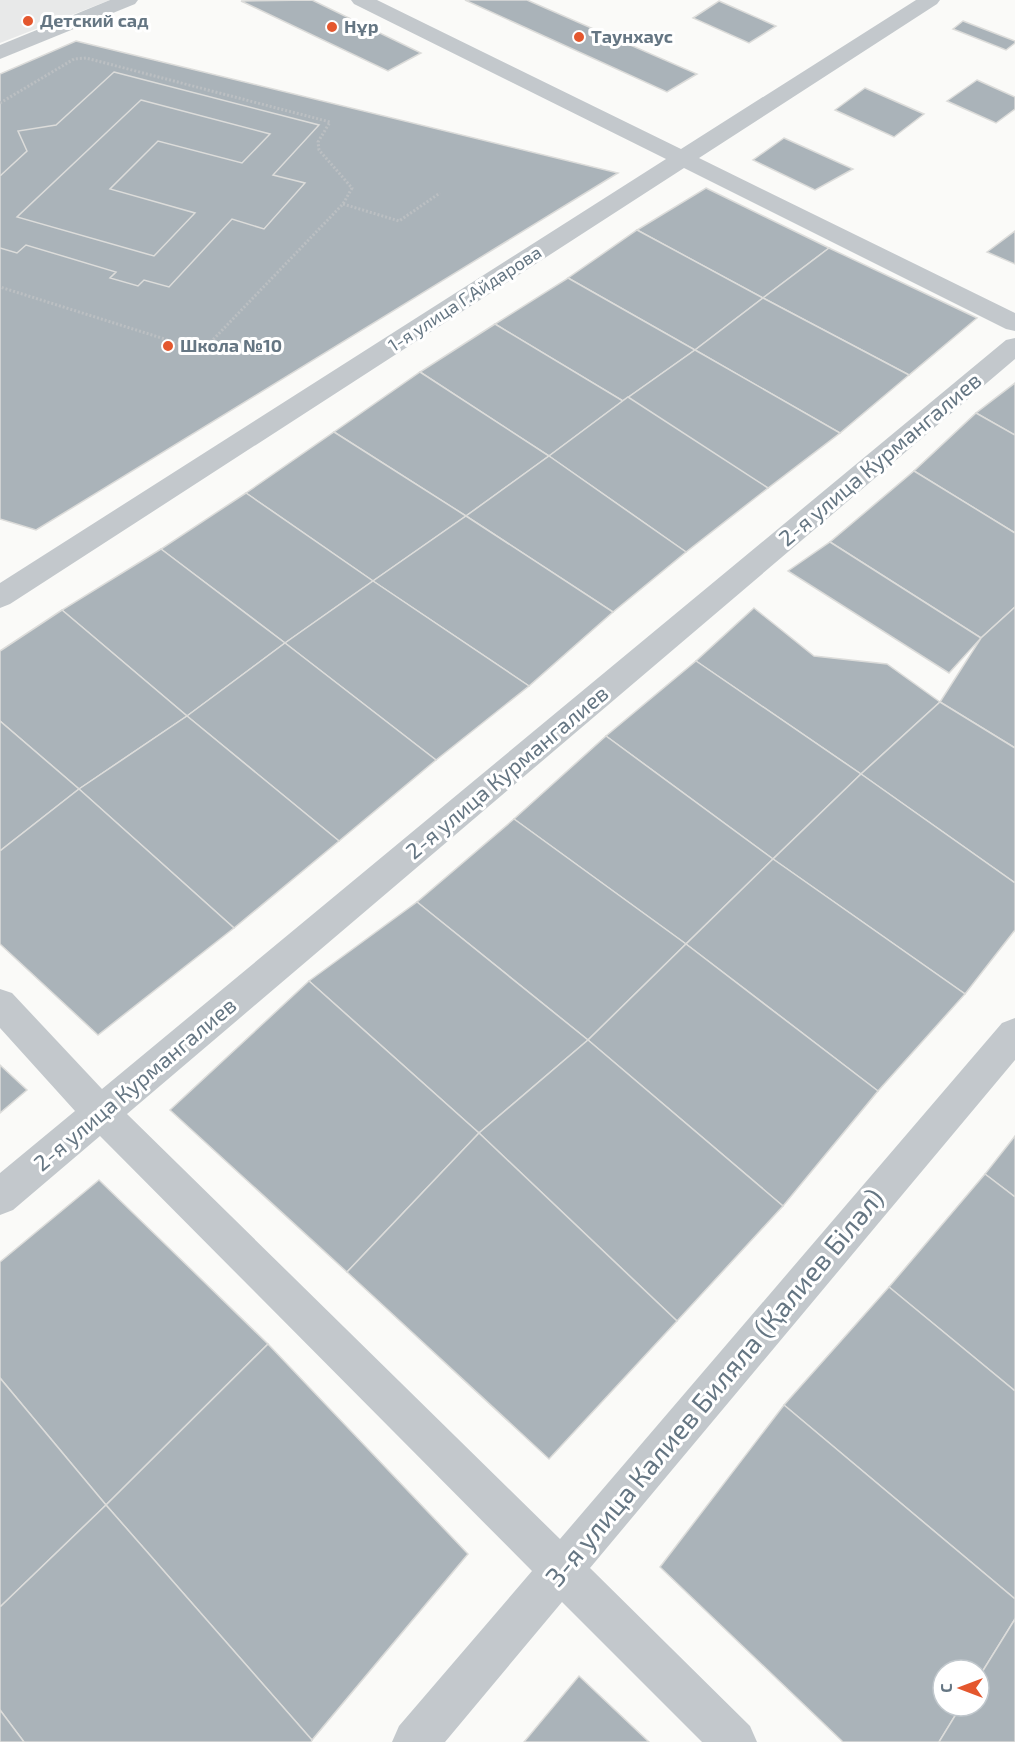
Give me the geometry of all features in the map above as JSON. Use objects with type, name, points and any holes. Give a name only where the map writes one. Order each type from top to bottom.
[{"type":"street","points":[[0,53],[128,0]]},
{"type":"street","name":"1-я улица Г.Айдарова","points":[[0,597],[930,0]]},
{"type":"street","points":[[373,2],[1015,323]]},
{"type":"street","name":"2-я улица Курмангалиев","points":[[0,1197],[1015,346]]},
{"type":"street","points":[[0,1004],[100,1113],[734,1742]]},
{"type":"street","name":"3-я улица Калиев Биляла (Қалиев Біләл)","points":[[415,1742],[1015,1034]]},
{"type":"path","points":[[0,103],[74,59],[86,58],[330,122],[318,142],[319,150],[352,188],[344,204],[206,347],[190,347],[0,287]]},
{"type":"path","points":[[344,204],[399,221],[440,193]]},
{"type":"shaded area","name":"Детский сад","points":[[0,0],[110,0],[0,43]]},
{"type":"building","name":"Нұр","points":[[312,0],[421,53],[388,71],[241,1]]},
{"type":"building","name":"Таунхаус","points":[[465,0],[527,0],[697,74],[667,92]]},
{"type":"building","points":[[719,1],[776,26],[749,43],[693,18]]},
{"type":"building","points":[[963,21],[1015,41],[1015,43],[1006,50],[953,29]]},
{"type":"building","name":"Школа №10","points":[[76,41],[618,173],[36,530],[0,519],[0,74]]},
{"type":"building","points":[[114,72],[319,125],[273,175],[305,183],[264,229],[232,219],[169,287],[144,280],[138,286],[110,278],[116,272],[26,245],[17,253],[0,248],[0,176],[27,151],[18,131],[56,125]],"holes":[[[141,100],[270,134],[242,163],[158,141],[110,189],[195,213],[154,256],[17,217]]]},
{"type":"building","points":[[977,80],[1015,97],[1015,109],[996,123],[947,101]]},
{"type":"building","points":[[865,88],[924,114],[894,137],[835,110]]},
{"type":"building","points":[[784,138],[853,169],[815,190],[753,160]]},
{"type":"building","points":[[706,188],[829,248],[763,298],[637,230]]},
{"type":"building","points":[[637,230],[763,298],[695,350],[568,278]]},
{"type":"building","points":[[1015,231],[1015,264],[987,252]]},
{"type":"building","points":[[829,248],[977,318],[909,375],[763,298]]},
{"type":"building","points":[[568,278],[695,350],[623,401],[495,324]]},
{"type":"building","points":[[763,298],[909,375],[840,433],[695,350]]},
{"type":"building","points":[[495,324],[623,401],[549,456],[420,372]]},
{"type":"building","points":[[695,350],[840,433],[768,488],[623,401]]},
{"type":"building","points":[[420,372],[549,456],[466,516],[334,432]]},
{"type":"building","points":[[1015,383],[1015,435],[976,413]]},
{"type":"building","points":[[628,397],[768,488],[686,552],[549,456]]},
{"type":"building","points":[[976,413],[1015,435],[1015,533],[914,471]]},
{"type":"building","points":[[334,432],[466,516],[373,581],[246,493]]},
{"type":"building","points":[[549,456],[686,552],[613,612],[466,516]]},
{"type":"building","points":[[914,471],[1015,533],[1015,607],[981,638],[830,542]]},
{"type":"building","points":[[246,493],[373,581],[285,643],[161,549]]},
{"type":"building","points":[[466,516],[613,612],[529,686],[373,581]]},
{"type":"building","points":[[830,542],[981,638],[949,673],[788,571]]},
{"type":"building","points":[[161,549],[285,643],[187,716],[62,610]]},
{"type":"building","points":[[373,581],[529,686],[436,760],[285,643]]},
{"type":"building","points":[[1015,607],[1015,748],[940,702],[981,638]]},
{"type":"building","points":[[754,608],[814,656],[887,664],[940,702],[861,774],[696,661]]},
{"type":"building","points":[[62,610],[187,716],[79,789],[0,721],[0,651]]},
{"type":"building","points":[[285,643],[436,760],[339,841],[187,716]]},
{"type":"building","points":[[696,661],[861,774],[773,859],[606,736]]},
{"type":"building","points":[[940,702],[1015,748],[1015,883],[861,774]]},
{"type":"building","points":[[187,716],[339,841],[234,928],[79,789]]},
{"type":"building","points":[[0,721],[79,789],[0,851]]},
{"type":"building","points":[[606,736],[773,859],[686,944],[514,819]]},
{"type":"building","points":[[861,774],[1015,883],[1015,930],[965,994],[773,859]]},
{"type":"building","points":[[79,789],[234,928],[98,1035],[0,944],[0,851]]},
{"type":"building","points":[[514,819],[686,944],[588,1040],[417,902]]},
{"type":"building","points":[[773,859],[965,994],[878,1091],[686,944]]},
{"type":"building","points":[[417,902],[588,1040],[479,1133],[309,981]]},
{"type":"building","points":[[686,944],[878,1091],[783,1206],[588,1040]]},
{"type":"building","points":[[309,981],[479,1133],[347,1272],[170,1110]]},
{"type":"building","points":[[588,1040],[783,1206],[677,1321],[479,1133]]},
{"type":"building","points":[[0,1065],[27,1090],[0,1113]]},
{"type":"building","points":[[479,1133],[677,1321],[549,1459],[347,1272]]},
{"type":"building","points":[[1015,1136],[1015,1197],[985,1174]]},
{"type":"building","points":[[985,1174],[1015,1197],[1015,1391],[889,1287]]},
{"type":"building","points":[[99,1180],[268,1344],[106,1505],[0,1378],[0,1262]]},
{"type":"building","points":[[889,1287],[1015,1391],[1015,1599],[784,1405]]},
{"type":"building","points":[[268,1344],[468,1554],[312,1740],[106,1505]]},
{"type":"building","points":[[0,1378],[106,1505],[0,1607]]},
{"type":"building","points":[[784,1405],[1015,1599],[1015,1619],[991,1658],[931,1658],[931,1718],[954,1718],[939,1742],[843,1742],[660,1567]]},
{"type":"building","points":[[106,1505],[312,1740],[311,1742],[24,1742],[0,1710],[0,1607]]},
{"type":"building","points":[[1015,1619],[1015,1742],[939,1742],[954,1718],[991,1718],[991,1658]]},
{"type":"building","points":[[579,1676],[649,1742],[524,1742]]},
{"type":"building","points":[[0,1710],[24,1742],[0,1742]]},
{"type":"place","name":"Детский сад","points":[[28,21]]},
{"type":"place","name":"Нұр","points":[[332,27]]},
{"type":"place","name":"Таунхаус","points":[[579,37]]},
{"type":"place","name":"Школа №10","points":[[168,346]]}]
